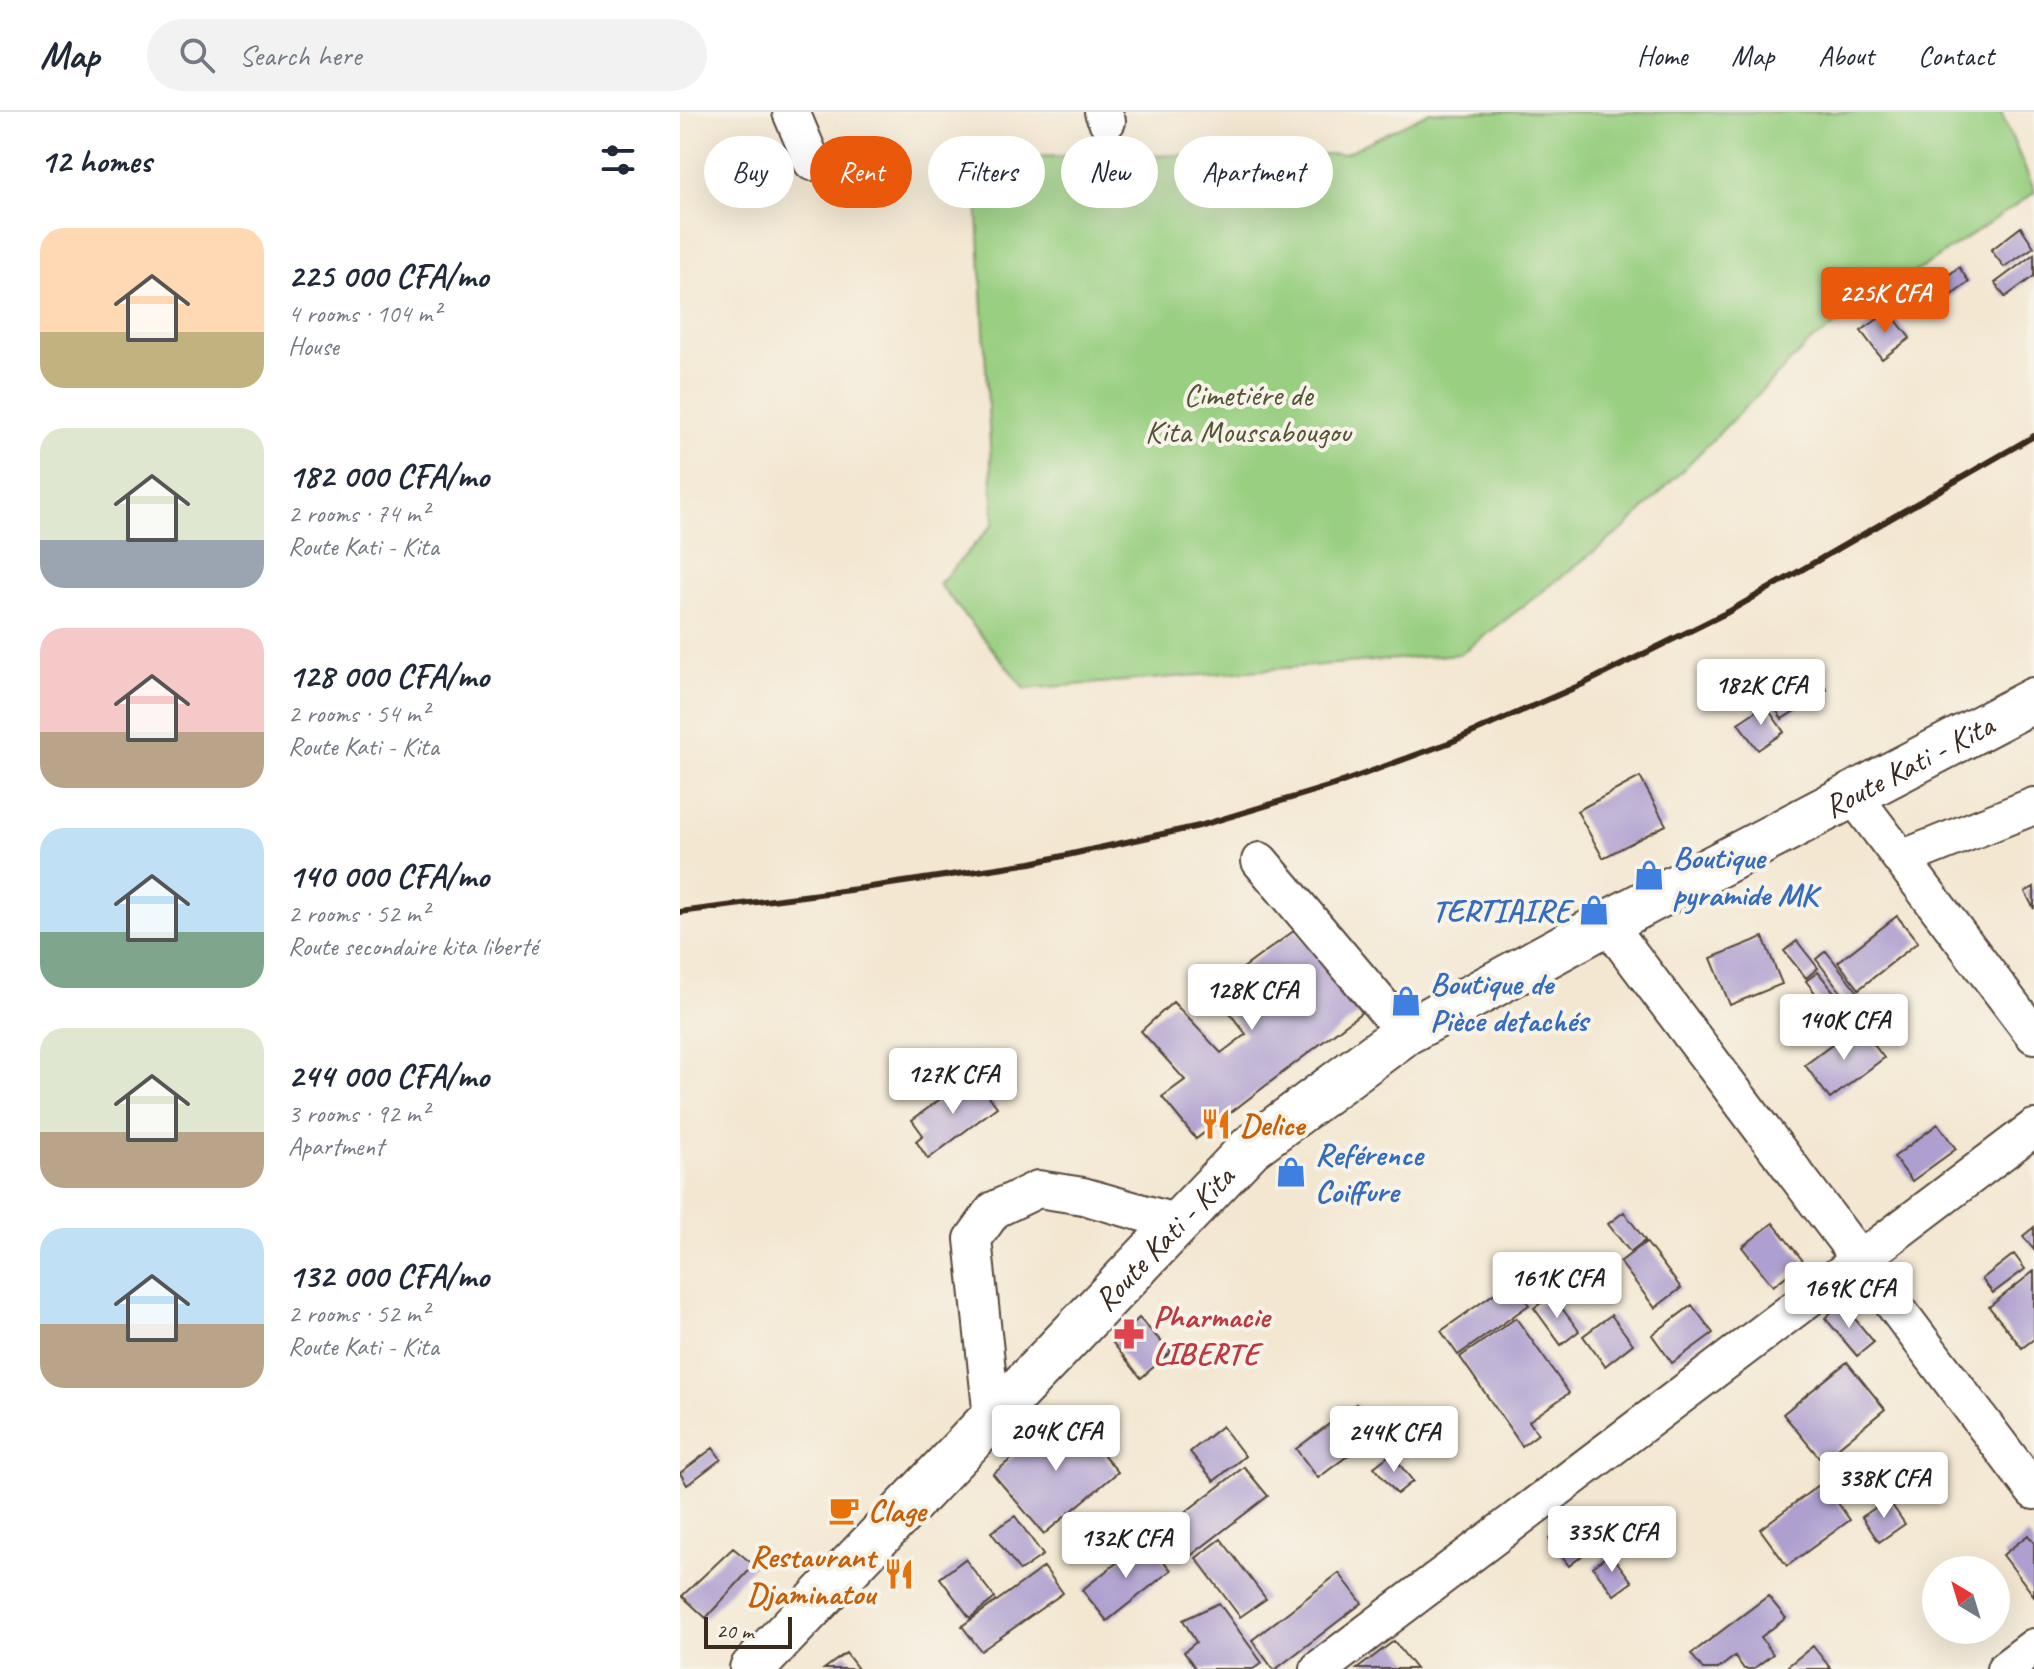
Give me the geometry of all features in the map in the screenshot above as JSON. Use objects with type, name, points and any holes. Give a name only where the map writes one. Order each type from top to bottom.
[{"type":"main road","name":"Route Kati - Kita","points":[[752,1669],[1251,1147],[1405,1033],[1607,923],[2034,700]]},
{"type":"street","points":[[791,112],[810,157]]},
{"type":"street","points":[[1853,795],[2034,1035]]},
{"type":"street","points":[[1901,859],[2034,806]]},
{"type":"street","points":[[1260,861],[1405,1033]]},
{"type":"street","points":[[1607,923],[2034,1491]]},
{"type":"street","points":[[1319,1669],[2034,1128]]},
{"type":"street","points":[[992,1418],[973,1239],[994,1210],[1038,1189],[1083,1196],[1178,1223]]},
{"type":"street","points":[[2005,1669],[2034,1647]]},
{"type":"green space","name":"Cimetiére de Kita Moussabougou","points":[[1430,112],[2001,112],[2034,193],[1809,343],[1626,527],[1461,654],[1025,689],[939,584],[994,523],[978,208],[1045,208],[1045,156],[1061,156],[1061,208],[1158,208],[1158,156],[1174,155],[1174,208],[1333,208],[1333,154],[1344,154]]},
{"type":"building","points":[[2021,227],[2034,247],[2004,267],[1991,250]]},
{"type":"building","points":[[2034,254],[2034,276],[2005,297],[1995,283]]},
{"type":"building","points":[[1959,267],[1969,282],[1940,304],[1931,289]]},
{"type":"building","points":[[1889,311],[1910,338],[1882,359],[1861,331]]},
{"type":"building","points":[[1816,673],[1827,690],[1782,719],[1771,702]]},
{"type":"building","points":[[1765,705],[1784,732],[1758,750],[1738,723]]},
{"type":"building","points":[[1640,777],[1666,825],[1603,858],[1577,811]]},
{"type":"building","points":[[2034,887],[2034,909],[2025,892]]},
{"type":"building","points":[[1897,916],[1918,942],[1859,989],[1838,962]]},
{"type":"building","points":[[1295,930],[1362,1012],[1196,1139],[1162,1097],[1185,1080],[1141,1031],[1173,1002],[1221,1053],[1246,1034],[1212,991]]},
{"type":"building","points":[[1763,937],[1782,984],[1730,1005],[1711,958]]},
{"type":"building","points":[[1797,941],[1818,968],[1806,978],[1784,951]]},
{"type":"building","points":[[1826,951],[1867,1004],[1856,1012],[1816,959]]},
{"type":"building","points":[[1818,972],[1855,1018],[1842,1028],[1806,981]]},
{"type":"building","points":[[1859,1025],[1884,1058],[1830,1099],[1805,1065]]},
{"type":"building","points":[[973,1075],[997,1107],[928,1159],[916,1141],[923,1135],[912,1120]]},
{"type":"building","points":[[1938,1124],[1956,1149],[1912,1181],[1894,1157]]},
{"type":"building","points":[[1624,1212],[1645,1240],[1630,1252],[1608,1224]]},
{"type":"building","points":[[1773,1223],[1804,1262],[1773,1286],[1742,1247]]},
{"type":"building","points":[[2034,1227],[2034,1250],[2023,1236]]},
{"type":"building","points":[[1646,1242],[1681,1288],[1655,1308],[1620,1262]]},
{"type":"building","points":[[2014,1254],[2025,1269],[1993,1293],[1982,1279]]},
{"type":"building","points":[[2034,1271],[2034,1339],[2022,1348],[1989,1307]]},
{"type":"building","points":[[1512,1281],[1529,1305],[1458,1355],[1441,1331]]},
{"type":"building","points":[[1552,1295],[1579,1331],[1561,1345],[1534,1308]]},
{"type":"building","points":[[1842,1303],[1874,1342],[1857,1356],[1825,1318]]},
{"type":"building","points":[[1692,1305],[1713,1333],[1672,1363],[1652,1335]]},
{"type":"building","points":[[1611,1315],[1633,1344],[1605,1366],[1583,1336]]},
{"type":"building","points":[[1139,1318],[1171,1352],[1141,1378],[1113,1343]]},
{"type":"building","points":[[1516,1318],[1569,1393],[1529,1421],[1538,1434],[1522,1446],[1460,1357]]},
{"type":"building","points":[[1847,1362],[1885,1409],[1822,1461],[1783,1414]]},
{"type":"building","points":[[1356,1404],[1378,1433],[1318,1478],[1296,1449]]},
{"type":"building","points":[[1068,1412],[1118,1472],[1044,1534],[993,1474]]},
{"type":"building","points":[[1222,1426],[1245,1456],[1214,1481],[1190,1452]]},
{"type":"building","points":[[713,1448],[721,1459],[687,1485],[680,1473]]},
{"type":"building","points":[[1391,1454],[1413,1481],[1397,1494],[1374,1467]]},
{"type":"building","points":[[1244,1467],[1268,1496],[1189,1557],[1166,1527]]},
{"type":"building","points":[[1823,1482],[1850,1520],[1787,1566],[1760,1529]]},
{"type":"building","points":[[1888,1499],[1905,1524],[1879,1542],[1862,1517]]},
{"type":"building","points":[[1581,1514],[1602,1540],[1569,1566],[1549,1539]]},
{"type":"building","points":[[1015,1516],[1043,1555],[1020,1571],[991,1532]]},
{"type":"building","points":[[2028,1535],[2034,1543],[2034,1596],[2010,1564],[2010,1556],[2003,1555]]},
{"type":"building","points":[[1221,1539],[1266,1599],[1240,1617],[1196,1558]]},
{"type":"building","points":[[1146,1540],[1171,1570],[1107,1621],[1082,1590]]},
{"type":"building","points":[[733,1548],[754,1565],[706,1618],[682,1596]]},
{"type":"building","points":[[1610,1553],[1632,1582],[1614,1595],[1593,1567]]},
{"type":"building","points":[[965,1559],[995,1598],[970,1618],[940,1578]]},
{"type":"building","points":[[1044,1567],[1063,1593],[981,1651],[962,1626]]},
{"type":"building","points":[[1339,1573],[1362,1603],[1273,1669],[1252,1640]]},
{"type":"building","points":[[1768,1596],[1786,1618],[1761,1637],[1773,1654],[1753,1669],[1744,1669],[1735,1656],[1718,1669],[1703,1669],[1691,1654]]},
{"type":"building","points":[[1219,1603],[1262,1663],[1253,1669],[1196,1669],[1184,1652],[1196,1642],[1183,1620]]},
{"type":"building","points":[[1394,1641],[1416,1669],[1357,1669]]},
{"type":"building","points":[[1813,1646],[1831,1669],[1790,1669],[1788,1666]]},
{"type":"building","points":[[846,1653],[858,1669],[824,1669]]},
{"type":"railway","points":[[680,912],[1031,863],[1199,826],[1334,785],[1451,742],[1583,684],[1728,612],[2034,436]]},
{"type":"place","name":"Boutique pyramide MK","points":[[1649,875]]},
{"type":"place","name":"TERTIAIRE","points":[[1594,910]]},
{"type":"place","name":"Boutique de Pièce detachés","points":[[1406,1001]]},
{"type":"place","name":"Delice","points":[[1216,1124]]},
{"type":"place","name":"Reférence Coiffure","points":[[1291,1172]]},
{"type":"place","name":"Pharmacie LIBERTE","points":[[1129,1334]]},
{"type":"place","name":"Clage","points":[[844,1510]]},
{"type":"place","name":"Restaurant Djaminatou","points":[[899,1574]]}]
